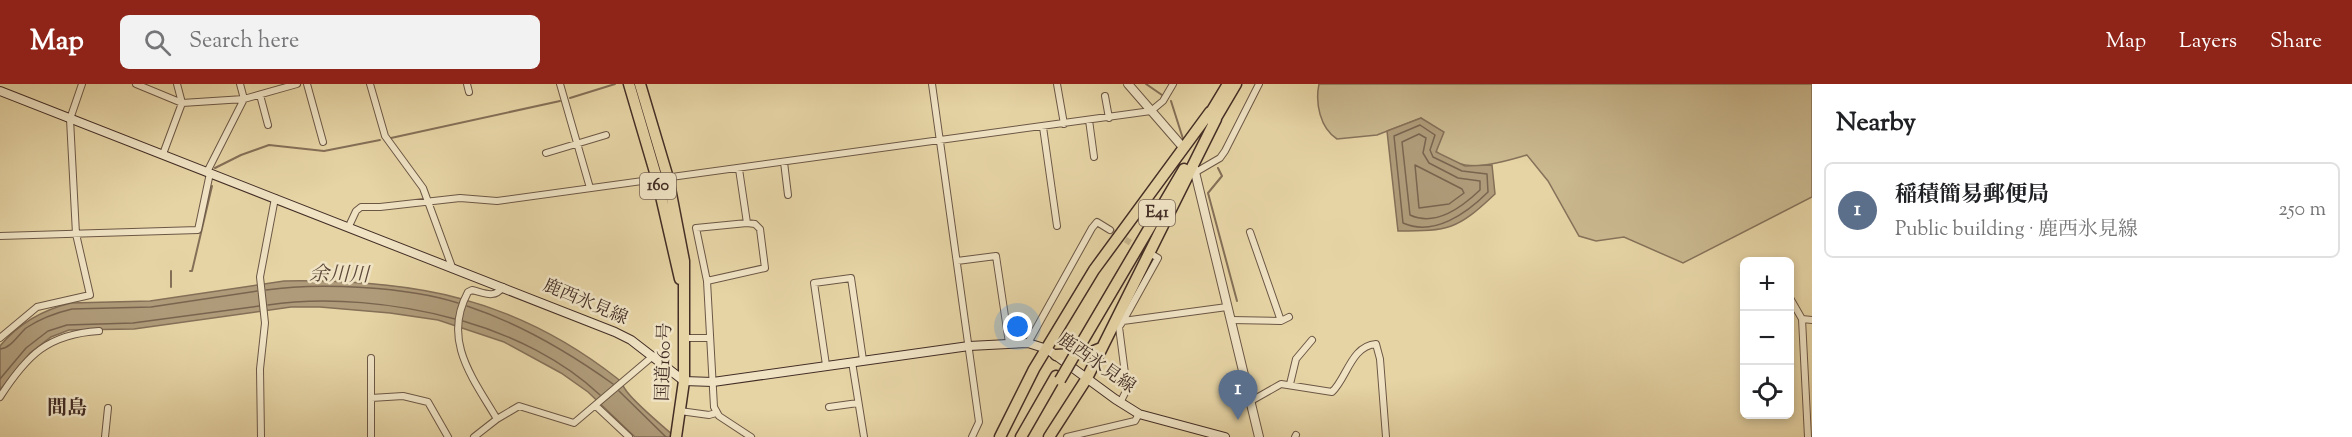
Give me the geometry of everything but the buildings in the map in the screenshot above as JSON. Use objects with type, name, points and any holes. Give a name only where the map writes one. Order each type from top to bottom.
[{"type":"highway","name":"国道160号","points":[[629,84],[662,178]]},
{"type":"highway","name":"国道160号","points":[[640,84],[662,178],[683,288],[684,381],[676,437]]},
{"type":"highway","name":"E41","points":[[1022,437],[1213,115],[1228,84]]},
{"type":"highway","name":"E41","points":[[1213,115],[1236,84]]},
{"type":"highway","points":[[1049,437],[1087,378],[1213,115]]},
{"type":"highway","points":[[1000,437],[1052,352],[1094,270],[1213,115]]},
{"type":"highway","points":[[1052,352],[1089,353],[1101,348]]},
{"type":"highway","name":"E41","points":[[1028,437],[1058,378]]},
{"type":"main road","name":"鹿西氷見線","points":[[0,91],[615,332],[653,356],[666,370],[684,381],[714,382],[969,346],[1028,343],[1052,352],[1120,403],[1139,414],[1225,437]]},
{"type":"street","points":[[0,338],[37,307],[90,295],[76,234],[70,119],[82,84]]},
{"type":"street","points":[[136,84],[182,103],[244,99],[294,84]]},
{"type":"street","points":[[163,154],[182,103],[177,84]]},
{"type":"street","points":[[0,236],[198,230],[209,172],[244,99],[240,84]]},
{"type":"street","points":[[307,84],[323,142]]},
{"type":"street","points":[[370,84],[385,136],[416,176],[452,267]]},
{"type":"street","points":[[467,84],[470,92]]},
{"type":"street","points":[[560,84],[590,188]]},
{"type":"street","points":[[932,84],[979,422],[972,437]]},
{"type":"street","points":[[1057,84],[1064,124]]},
{"type":"street","points":[[1128,84],[1181,145]]},
{"type":"street","points":[[1258,84],[1220,158],[1195,170],[1259,437]]},
{"type":"street","points":[[349,226],[361,207],[473,197],[497,201],[1151,111],[1163,101],[1171,85]]},
{"type":"street","points":[[260,95],[268,125]]},
{"type":"street","points":[[1105,96],[1109,118]]},
{"type":"street","points":[[1089,120],[1094,157]]},
{"type":"street","points":[[1043,127],[1057,226]]},
{"type":"street","points":[[546,153],[606,135]]},
{"type":"street","points":[[784,162],[788,195]]},
{"type":"street","points":[[739,169],[747,223]]},
{"type":"street","points":[[261,437],[260,369],[265,338],[260,283],[275,198]]},
{"type":"street","points":[[1028,343],[1092,228],[1097,222],[1110,230]]},
{"type":"street","points":[[707,280],[765,268],[760,229],[755,224],[696,228],[707,280],[709,338],[716,413]]},
{"type":"street","points":[[1250,232],[1281,321]]},
{"type":"street","points":[[1120,403],[1127,389],[1119,327],[1158,258],[1153,255]]},
{"type":"street","points":[[957,261],[996,256],[1010,343]]},
{"type":"street","points":[[826,365],[814,283],[833,280],[851,278],[863,360]]},
{"type":"street","points":[[497,419],[463,357],[456,330],[466,296],[472,290],[492,295],[498,294],[503,287]]},
{"type":"street","points":[[1794,305],[1802,319],[1808,437]]},
{"type":"street","points":[[1123,321],[1227,308]]},
{"type":"street","points":[[1231,320],[1281,321],[1289,317]]},
{"type":"street","points":[[1802,319],[1812,320]]},
{"type":"street","points":[[0,397],[16,373],[48,344],[64,335],[99,331]]},
{"type":"street","points":[[684,338],[709,338]]},
{"type":"street","points":[[1290,384],[1296,358],[1312,339]]},
{"type":"street","points":[[1251,401],[1281,384],[1332,393],[1354,357],[1364,349],[1376,344],[1380,359],[1386,437]]},
{"type":"street","points":[[478,436],[497,419],[522,406],[567,423],[574,423],[653,356]]},
{"type":"street","points":[[371,358],[371,437]]},
{"type":"street","points":[[852,362],[864,437]]},
{"type":"street","points":[[371,398],[403,396],[428,402],[448,437]]},
{"type":"street","points":[[829,407],[858,403]]},
{"type":"street","points":[[596,406],[627,436]]},
{"type":"street","points":[[105,437],[108,408]]},
{"type":"street","points":[[680,411],[710,415],[716,413]]},
{"type":"street","points":[[716,413],[751,437]]},
{"type":"street","points":[[1067,437],[1135,421],[1139,414]]},
{"type":"shaded area","points":[[1319,84],[1812,84],[1812,197],[1683,263],[1624,237],[1596,241],[1579,236],[1548,181],[1527,155],[1481,166],[1459,163],[1448,159],[1434,149],[1421,118],[1377,135],[1337,139],[1326,128],[1320,114]]},
{"type":"water","points":[[1421,118],[1444,132],[1436,152],[1465,166],[1492,165],[1495,194],[1471,215],[1451,226],[1441,229],[1398,231],[1387,131]]},
{"type":"water","points":[[284,281],[376,284],[460,298],[500,311],[540,329],[579,351],[618,379],[634,400],[675,437],[635,437],[588,392],[561,373],[504,342],[438,320],[320,307],[291,307],[134,329],[69,330],[51,337],[30,353],[0,390],[0,346],[23,324],[50,309],[71,303],[150,301]]},
{"type":"waterway","points":[[570,98],[615,84]]},
{"type":"waterway","points":[[1146,84],[1162,95]]},
{"type":"waterway","points":[[391,138],[560,101]]},
{"type":"waterway","points":[[1171,101],[1184,142]]},
{"type":"waterway","points":[[215,168],[269,145],[324,151],[380,140]]},
{"type":"waterway","points":[[1218,168],[1222,176],[1208,193],[1237,301]]},
{"type":"waterway","points":[[190,271],[192,271],[212,186]]},
{"type":"waterway","points":[[171,271],[171,287]]},
{"type":"tunnel","points":[[1110,230],[1139,248]]},
{"type":"place","name":"稲積簡易郵便局","points":[[1238,420]]},
{"type":"district","name":"間島","points":[[67,409]]},
{"type":"water label","name":"余川川","points":[[339,276]]}]
